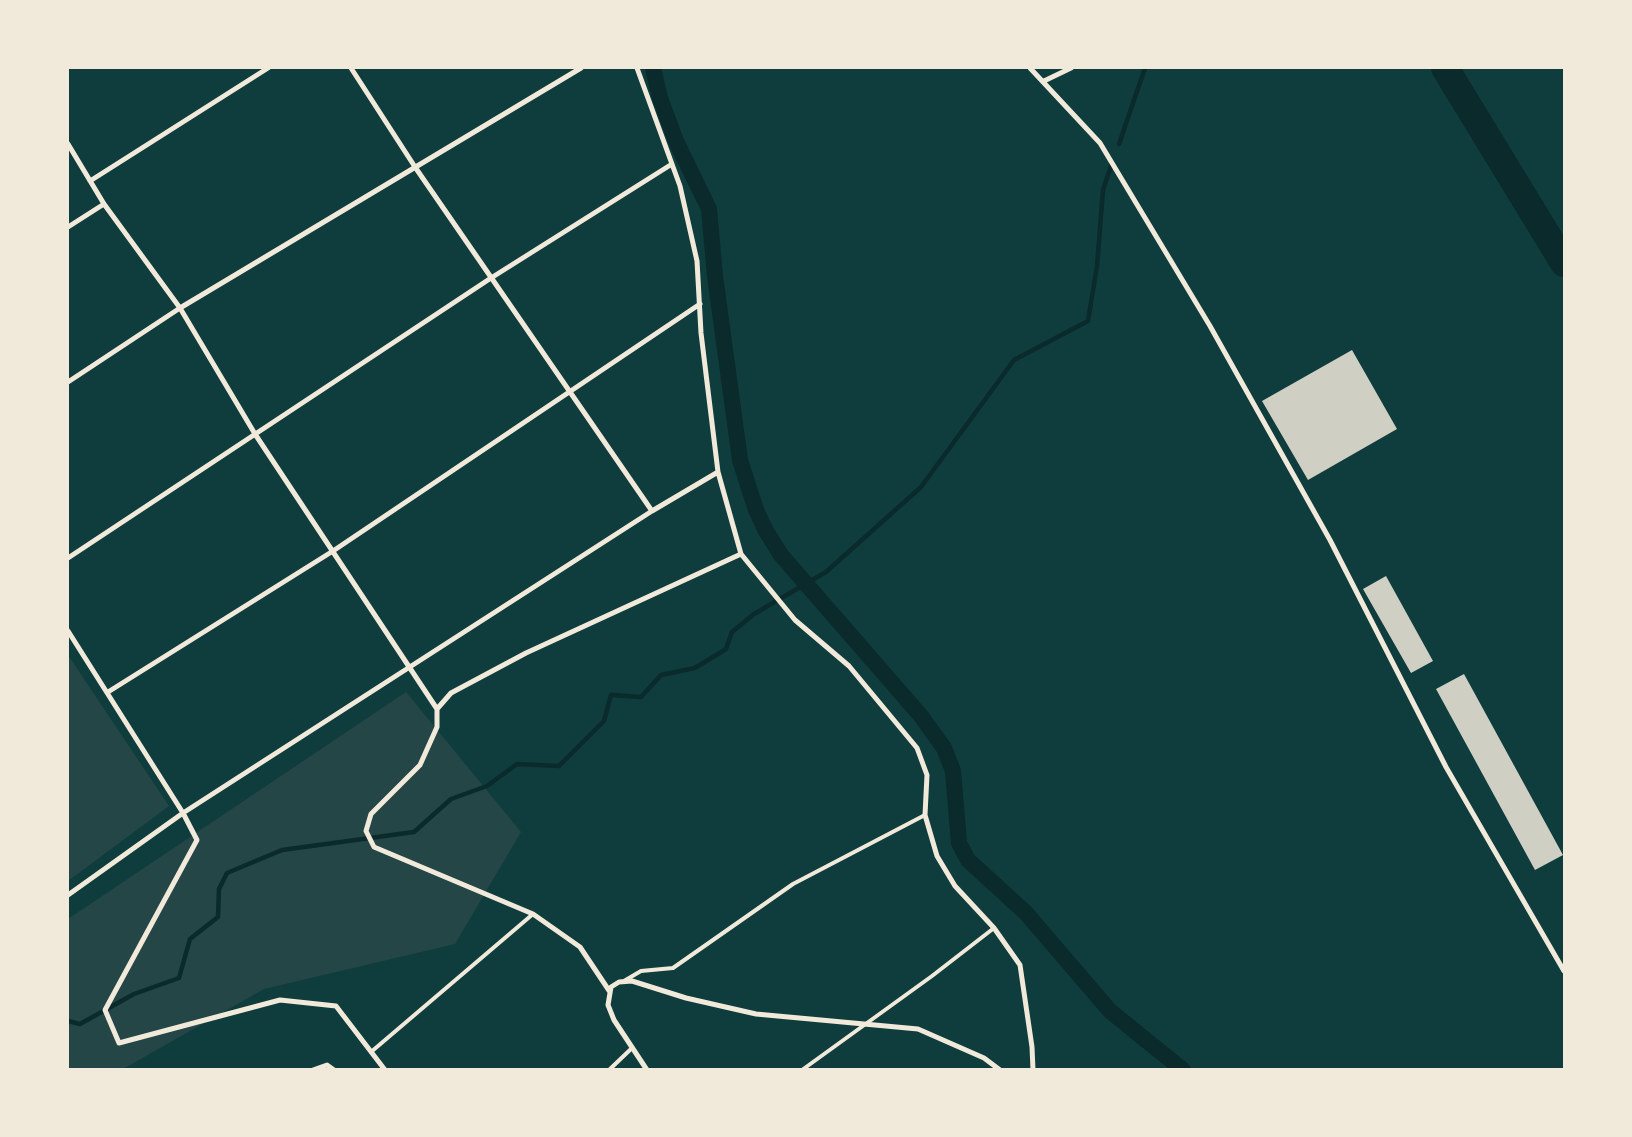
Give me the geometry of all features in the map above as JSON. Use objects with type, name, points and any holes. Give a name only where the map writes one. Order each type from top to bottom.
[{"type":"street","points":[[90,181],[268,68]]},
{"type":"street","points":[[351,68],[414,167],[652,511]]},
{"type":"street","points":[[68,382],[180,308],[581,68]]},
{"type":"street","points":[[637,68],[680,186],[697,261],[718,472],[741,554],[795,620],[849,666],[917,748],[927,775],[925,815],[937,856],[954,886],[994,928],[1020,964],[1032,1047],[1033,1070]]},
{"type":"street","points":[[1030,68],[1100,143],[1210,326],[1330,540],[1446,767],[1564,971]]},
{"type":"street","points":[[1044,81],[1071,68]]},
{"type":"street","points":[[68,144],[104,204],[180,308],[255,434],[437,709],[437,727],[420,764],[371,814],[366,831],[374,848],[533,914],[580,947],[610,993]]},
{"type":"street","points":[[68,558],[491,278],[672,164]]},
{"type":"street","points":[[68,227],[104,204]]},
{"type":"street","points":[[108,692],[333,552],[700,304]]},
{"type":"street","points":[[68,896],[183,812],[652,511],[718,472]]},
{"type":"street","points":[[437,709],[451,693],[526,653],[741,554]]},
{"type":"street","points":[[68,632],[183,812],[196,840],[105,1010],[119,1043],[280,1000],[336,1006],[385,1070]]},
{"type":"street","points":[[647,1070],[614,1020],[608,1005],[611,987],[622,982],[632,981],[686,998],[756,1014],[918,1029],[984,1058],[1000,1070]]},
{"type":"street","points":[[313,1070],[327,1065],[334,1070]]},
{"type":"lane","points":[[622,982],[641,971],[673,968],[793,884],[925,815]]},
{"type":"lane","points":[[371,1052],[533,914]]},
{"type":"lane","points":[[802,1070],[994,928]]},
{"type":"lane","points":[[609,1070],[632,1048]]},
{"type":"shaded area","points":[[68,655],[169,806],[68,881]]},
{"type":"shaded area","points":[[406,692],[521,832],[455,944],[264,989],[123,1069],[68,1070],[68,919]]},
{"type":"building","points":[[1352,350],[1397,429],[1308,480],[1262,401]]},
{"type":"building","points":[[1386,576],[1433,661],[1411,673],[1363,589]]},
{"type":"building","points":[[1464,674],[1563,855],[1535,870],[1436,689]]},
{"type":"waterway","points":[[653,68],[660,98],[676,141],[709,209],[715,276],[740,460],[756,510],[766,531],[781,555],[921,716],[944,748],[953,771],[959,843],[968,860],[1026,913],[1110,1011],[1183,1070]]},
{"type":"waterway","points":[[1119,144],[1145,68]]},
{"type":"waterway","points":[[1445,68],[1564,263]]},
{"type":"waterway","points":[[68,1021],[80,1024],[134,994],[179,978],[190,939],[218,917],[219,889],[227,873],[282,850],[414,832],[451,799],[487,786],[517,764],[559,766],[604,721],[611,695],[641,697],[661,675],[695,668],[726,649],[732,632],[754,614],[826,572],[921,487],[1014,360],[1088,321],[1097,266],[1103,190],[1112,163]]}]
